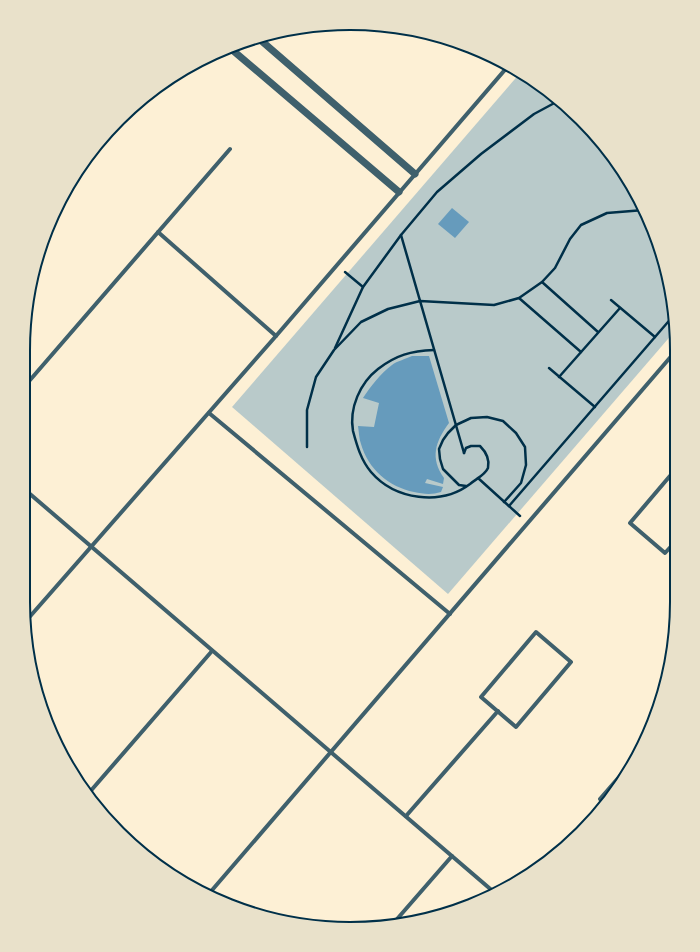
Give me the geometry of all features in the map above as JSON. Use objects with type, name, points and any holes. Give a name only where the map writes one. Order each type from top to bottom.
[{"type":"street","points":[[263,42],[415,174]]},
{"type":"street","points":[[234,52],[399,192]]},
{"type":"street","points":[[31,616],[276,336],[503,69]]},
{"type":"street","points":[[30,380],[230,149]]},
{"type":"street","points":[[158,232],[276,336]]},
{"type":"street","points":[[212,891],[670,358]]},
{"type":"street","points":[[209,413],[450,614]]},
{"type":"street","points":[[670,476],[630,523],[665,553],[670,548]]},
{"type":"street","points":[[30,494],[491,889]]},
{"type":"street","points":[[536,632],[571,662],[516,727],[498,711],[481,697],[536,632]]},
{"type":"street","points":[[91,790],[212,651]]},
{"type":"street","points":[[406,816],[498,711]]},
{"type":"street","points":[[602,800],[600,799],[614,783]]},
{"type":"street","points":[[398,918],[452,856]]},
{"type":"path","points":[[307,447],[307,410],[316,378],[334,350],[363,287],[401,235],[437,192],[481,154],[534,114],[554,103]]},
{"type":"path","points":[[334,350],[361,322],[388,309],[420,302],[494,305],[519,298],[542,282],[555,268],[570,239],[581,225],[607,213],[638,210]]},
{"type":"path","points":[[401,235],[464,454],[466,448],[471,446],[480,446],[488,457],[488,467],[484,473],[467,486],[446,495],[432,498],[422,498],[391,488],[372,472],[363,460],[356,445],[352,424],[354,406],[359,393],[376,370],[396,357],[412,352],[434,350]]},
{"type":"path","points":[[337,265],[363,287]]},
{"type":"path","points":[[542,282],[598,332]]},
{"type":"path","points":[[519,298],[581,352]]},
{"type":"path","points":[[611,300],[655,337]]},
{"type":"path","points":[[559,377],[620,308]]},
{"type":"path","points":[[509,506],[668,322]]},
{"type":"path","points":[[549,368],[595,407]]},
{"type":"path","points":[[467,486],[459,485],[444,469],[440,459],[439,449],[443,440],[456,426],[472,418],[487,417],[503,421],[516,433],[525,447],[526,465],[521,483],[504,502]]},
{"type":"path","points":[[478,478],[528,523]]},
{"type":"shaded area","points":[[517,77],[545,96],[561,109],[591,139],[616,172],[637,208],[646,228],[659,267],[667,308],[669,337],[448,594],[232,407]]},
{"type":"water","points":[[452,208],[469,222],[455,238],[438,224]]},
{"type":"water","points":[[412,356],[429,356],[449,423],[440,437],[436,450],[437,464],[444,478],[443,484],[427,479],[425,483],[443,487],[441,492],[434,494],[424,494],[405,490],[381,476],[374,469],[364,453],[359,438],[358,426],[374,427],[379,403],[363,398],[376,380],[392,365]]}]
